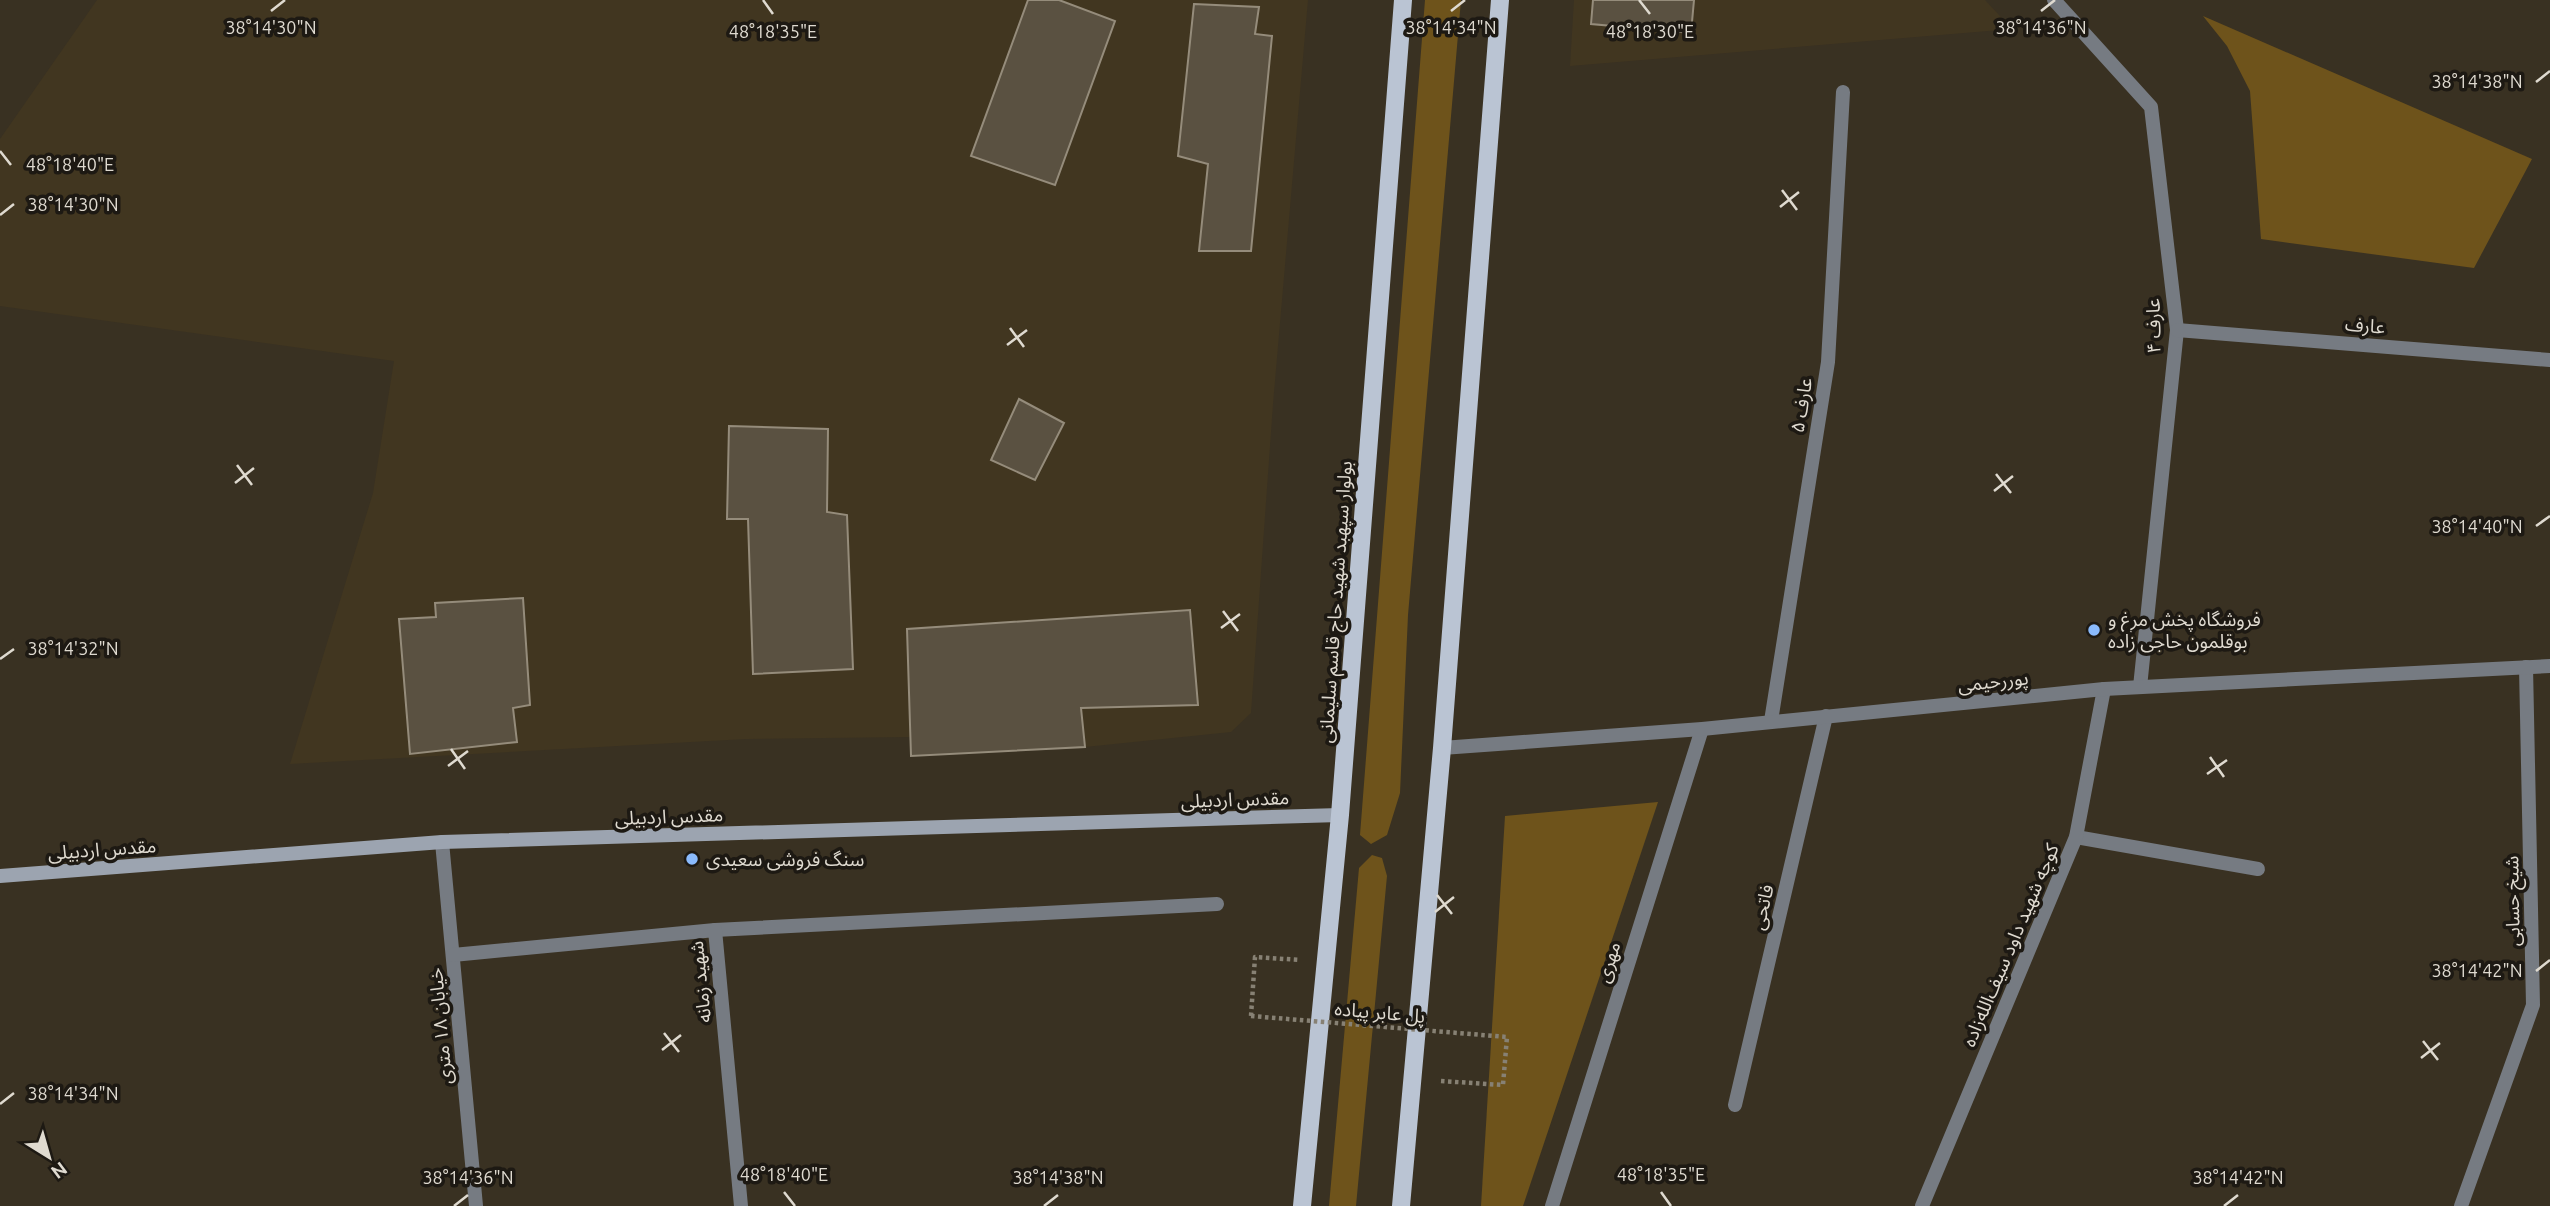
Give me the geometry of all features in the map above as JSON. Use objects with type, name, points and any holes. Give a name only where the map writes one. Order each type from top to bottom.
[{"type":"main road","name":"بولوار سپهبد شهید حاج قاسم سلیمانی","points":[[1302,1206],[1340,815],[1403,0]]},
{"type":"main road","points":[[1401,1206],[1442,748],[1500,0]]},
{"type":"main road","name":"مقدس اردبیلی","points":[[0,876],[442,842],[1340,815]]},
{"type":"street","name":"عارف ۴","points":[[2054,0],[2151,107],[2177,330],[2140,687]]},
{"type":"street","name":"عارف ۵","points":[[1772,721],[1828,362],[1843,92]]},
{"type":"street","name":"عارف","points":[[2177,330],[2550,360]]},
{"type":"street","name":"پوررحیمی","points":[[1442,748],[1702,729],[2104,689],[2550,666]]},
{"type":"street","name":"شیخ حسابی","points":[[2461,1206],[2533,1005],[2526,667]]},
{"type":"street","name":"کوچه شهید داود سیف‌الله‌زاده","points":[[1922,1206],[2076,837],[2104,689]]},
{"type":"street","name":"فاتحی","points":[[1735,1105],[1826,716]]},
{"type":"street","name":"مهری","points":[[1552,1206],[1702,729]]},
{"type":"street","points":[[2076,837],[2258,869]]},
{"type":"street","name":"خیابان ۱۸ متری","points":[[442,842],[476,1206]]},
{"type":"street","points":[[715,930],[1217,904]]},
{"type":"street","name":"شهید زمانه","points":[[453,955],[715,930],[741,1206]]},
{"type":"path","name":"پل عابر پیاده","points":[[1325,962],[1255,957],[1251,1016],[1507,1037],[1503,1085],[1412,1079]]},
{"type":"shaded area","points":[[97,0],[1308,0],[1273,404],[1251,713],[1231,732],[1085,747],[911,756],[910,737],[746,739],[290,764],[373,493],[394,361],[0,306],[0,139]],"holes":[[[729,426],[828,429],[827,512],[847,515],[853,669],[748,519],[727,518]],[[435,604],[513,708],[517,742],[410,754],[399,619],[436,617]]]},
{"type":"shaded area","points":[[1425,0],[1461,0],[1408,615],[1400,793],[1387,835],[1371,844],[1360,835]]},
{"type":"shaded area","points":[[1574,0],[1985,0],[2012,29],[1570,66]]},
{"type":"shaded area","points":[[2203,16],[2532,159],[2474,268],[2261,239],[2250,91],[2227,46]]},
{"type":"shaded area","points":[[1658,802],[1523,1206],[1481,1206],[1505,816]]},
{"type":"shaded area","points":[[1372,855],[1382,858],[1387,876],[1356,1206],[1329,1206],[1359,868]]},
{"type":"building","points":[[1028,0],[1059,0],[1115,21],[1055,185],[971,156]]},
{"type":"building","points":[[1593,0],[1694,0],[1691,33],[1591,24]]},
{"type":"building","points":[[1194,4],[1259,7],[1255,34],[1272,36],[1251,251],[1199,251],[1208,164],[1178,156]]},
{"type":"building","points":[[1019,399],[1064,423],[1035,480],[991,460]]},
{"type":"building","points":[[729,426],[828,429],[827,512],[847,515],[853,669],[753,674],[748,519],[727,519]]},
{"type":"building","points":[[523,598],[530,705],[513,708],[517,742],[410,754],[399,619],[436,617],[435,603]]},
{"type":"building","points":[[1190,610],[1198,705],[1081,708],[1085,747],[911,756],[907,629]]},
{"type":"place","name":"فروشگاه پخش مرغ و بوقلمون حاجی زاده","points":[[2094,630]]},
{"type":"place","name":"سنگ فروشی سعیدی","points":[[692,859]]}]
